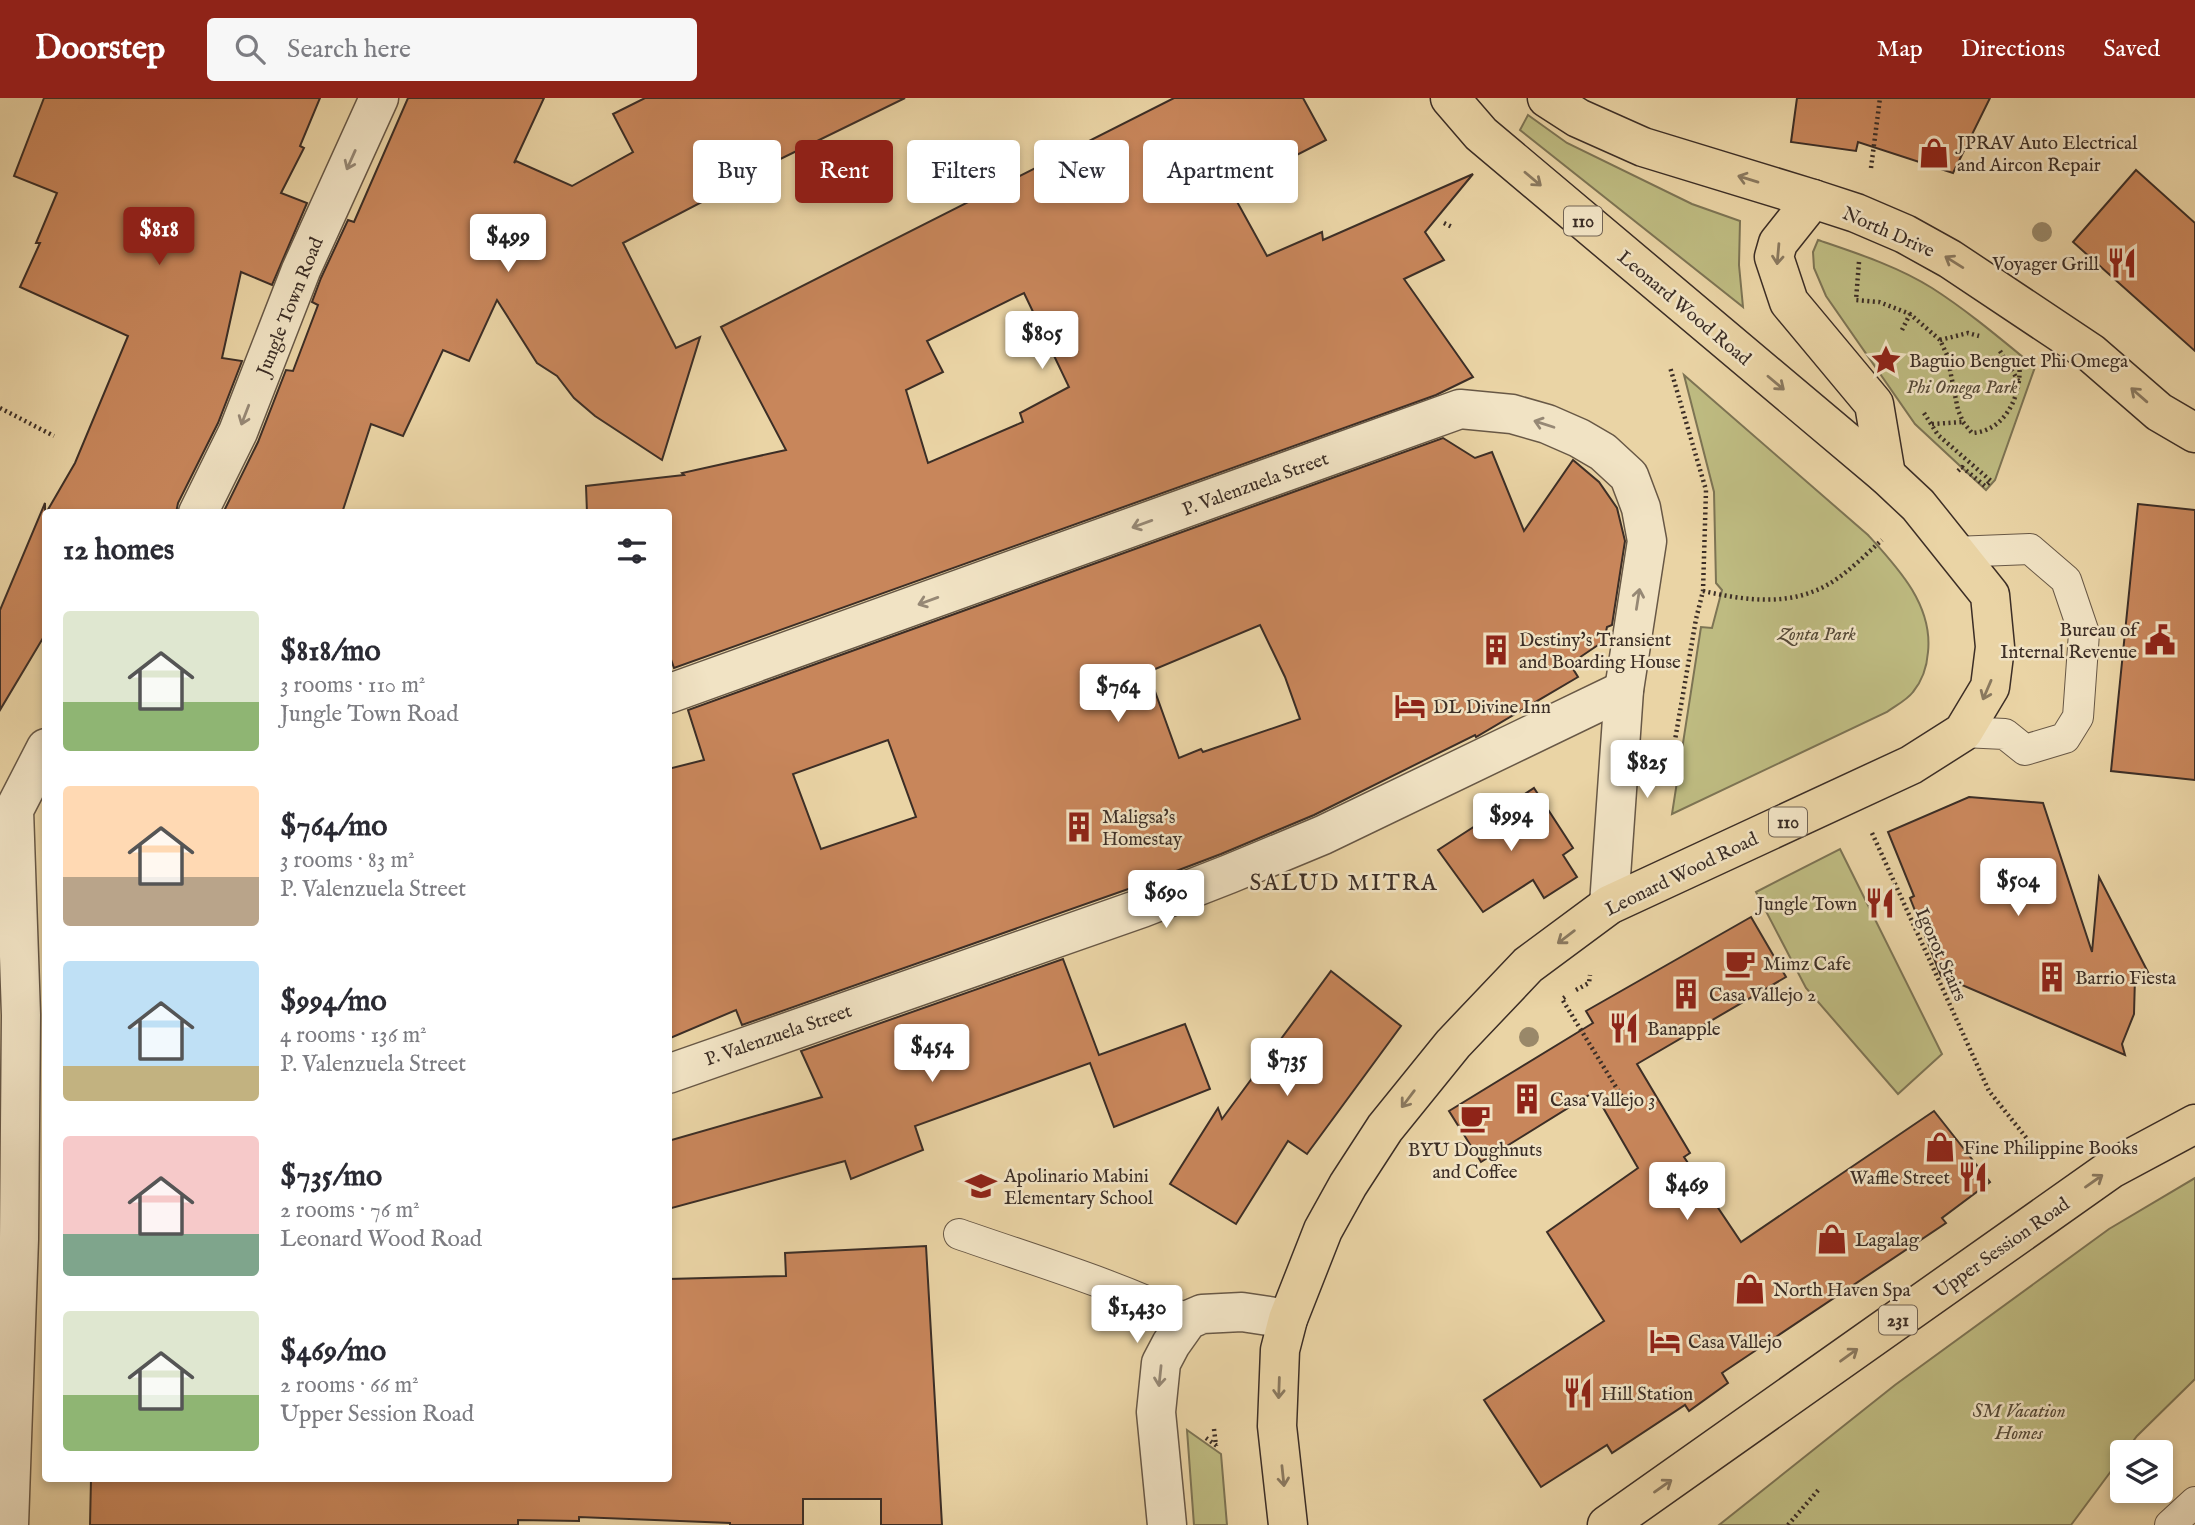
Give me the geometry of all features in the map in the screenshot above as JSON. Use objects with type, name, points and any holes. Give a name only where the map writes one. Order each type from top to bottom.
[{"type":"main road","name":"Leonard Wood Road","points":[[1288,1525],[1277,1426],[1280,1350],[1288,1319],[1323,1230],[1348,1185],[1385,1128],[1417,1087],[1452,1044],[1528,965],[1609,905],[1911,765],[1963,732],[1990,687],[1995,647],[1990,595],[1918,505],[1886,475],[1481,134],[1450,98]]},
{"type":"main road","points":[[1469,98],[1469,106],[1481,134]]},
{"type":"main road","name":"North Drive","points":[[1547,98],[1578,118],[1643,147],[1814,199],[1905,234],[1950,259],[2091,353],[2159,412],[2195,433]]},
{"type":"main road","points":[[1814,199],[1778,243],[1774,257],[1790,302],[1874,404],[1886,475]]},
{"type":"main road","name":"Upper Session Road","points":[[1607,1525],[2111,1169],[2195,1124]]},
{"type":"street","name":"Jungle Town Road","points":[[200,509],[238,432],[301,270],[379,98]]},
{"type":"street","name":"P. Valenzuela Street","points":[[672,693],[1460,409],[1512,414],[1547,424],[1603,452],[1629,475],[1641,508],[1647,541],[1624,690],[1609,905]]},
{"type":"street","name":"P. Valenzuela Street","points":[[672,1073],[1142,908],[1229,874],[1323,835],[1624,690]]},
{"type":"street","points":[[9,1525],[32,1240],[33,1014],[7,804],[42,754]]},
{"type":"street","points":[[1167,1525],[1156,1412],[1161,1363],[1188,1320],[1202,1314],[1242,1312],[1288,1319]]},
{"type":"lane","points":[[1954,552],[2030,549],[2066,580],[2084,633],[2078,717],[2065,738],[2025,750],[2005,734],[1963,732]]},
{"type":"lane","points":[[959,1234],[1121,1290],[1188,1320]]},
{"type":"path","points":[[1871,168],[1880,98]]},
{"type":"path","points":[[1444,223],[1452,227]]},
{"type":"path","points":[[1859,261],[1856,300],[1879,302],[1910,314],[1940,340],[1947,355],[1958,410],[1972,433],[1982,432],[2007,414],[2015,401],[2020,383],[2019,359]]},
{"type":"path","points":[[1902,330],[1910,314]]},
{"type":"path","points":[[1940,340],[1968,333],[1978,335]]},
{"type":"path","points":[[1996,345],[2020,383]]},
{"type":"path","points":[[0,408],[54,436]]},
{"type":"path","points":[[1958,471],[1962,467],[1985,486],[1991,481],[1938,435],[1932,424],[1963,422]]},
{"type":"path","points":[[1703,591],[1773,601],[1798,596],[1826,585],[1882,540]]},
{"type":"path","name":"Igorot Stairs","points":[[1870,829],[1989,1091],[2044,1160]]},
{"type":"path","points":[[1562,999],[1630,1110]]},
{"type":"path","points":[[1214,1429],[1217,1446]]},
{"type":"path","points":[[1788,1525],[1820,1488]]},
{"type":"green space","points":[[1528,115],[1567,143],[1692,204],[1740,221],[1739,265],[1743,307],[1520,130]]},
{"type":"green space","name":"Phi Omega Park","points":[[1818,240],[1919,280],[1972,316],[2035,367],[1995,480],[1986,490],[1915,424],[1826,296],[1814,268],[1813,252]]},
{"type":"green space","name":"Zonta Park","points":[[1684,375],[1868,535],[1901,574],[1919,603],[1928,635],[1928,652],[1924,673],[1916,688],[1908,698],[1887,712],[1672,814],[1701,627],[1712,628],[1722,590],[1716,583],[1714,492]]},
{"type":"green space","points":[[1840,849],[1942,1054],[1898,1094],[1806,988],[1756,892]]},
{"type":"green space","name":"SM Vacation Homes","points":[[2195,1178],[2195,1379],[2134,1440],[2110,1440],[2110,1472],[2071,1525],[1719,1525],[1895,1385],[2109,1229]]},
{"type":"green space","points":[[1187,1430],[1221,1454],[1227,1525],[1194,1525]]},
{"type":"building","points":[[44,98],[320,98],[300,146],[304,148],[281,193],[307,203],[272,285],[241,272],[222,358],[242,361],[218,423],[177,509],[48,509],[75,463],[128,336],[20,287],[40,243],[36,243],[57,193],[14,176]]},
{"type":"building","points":[[408,98],[544,98],[514,163],[516,161],[572,186],[633,152],[613,114],[645,98],[905,98],[819,140],[795,140],[795,152],[781,159],[781,140],[693,140],[693,203],[700,203],[623,243],[676,348],[700,337],[662,460],[595,416],[574,398],[557,376],[537,363],[497,300],[469,361],[443,350],[403,436],[371,424],[343,509],[225,509],[258,442],[286,370],[293,371],[318,305],[312,302],[348,220],[354,222]]},
{"type":"building","points":[[1174,98],[1303,98],[1326,140],[1298,154],[1298,140],[1143,140],[1143,203],[1238,203],[1267,256],[1322,232],[1323,240],[1473,174],[1425,232],[1444,260],[1404,279],[1473,377],[1436,395],[674,668],[672,509],[587,509],[586,486],[684,475],[682,473],[786,450],[721,327],[966,203],[1020,203],[1020,176],[1034,169],[1034,203],[1129,203],[1129,140],[1091,140]],"holes":[[[1024,293],[1069,387],[1020,413],[1023,422],[928,463],[906,390],[943,372],[927,341]]]},
{"type":"building","points":[[1797,98],[1990,98],[1953,173],[1858,142],[1856,151],[1791,142]]},
{"type":"building","points":[[2136,170],[2195,223],[2195,351],[2073,242]]},
{"type":"building","points":[[1443,438],[1475,458],[1492,452],[1524,531],[1573,460],[1599,482],[1617,508],[1625,541],[1612,625],[1607,627],[1604,641],[1570,664],[1578,677],[1476,737],[1475,735],[1314,815],[1134,887],[742,1025],[736,1010],[672,1037],[672,768],[704,760],[688,710]],"holes":[[[1260,625],[1285,677],[1300,719],[1179,758],[1148,672]],[[888,740],[916,817],[821,849],[793,774]]]},
{"type":"building","name":"Bureau of Internal Revenue","points":[[2138,504],[2195,510],[2195,780],[2111,771]]},
{"type":"building","points":[[42,510],[42,640],[0,710],[0,610]]},
{"type":"building","points":[[1534,788],[1573,848],[1563,855],[1577,877],[1544,898],[1533,880],[1483,912],[1438,850]]},
{"type":"building","points":[[1969,797],[2043,803],[2092,952],[2099,877],[2151,978],[2135,977],[2134,1014],[2122,1044],[2125,1055],[1941,976],[1910,898],[1914,896],[1888,832]]},
{"type":"building","name":"Casa Vallejo","points":[[1751,917],[1786,977],[1637,1064],[1690,1153],[1684,1157],[1741,1242],[1934,1111],[1990,1182],[1942,1218],[1946,1223],[1722,1373],[1728,1383],[1689,1411],[1685,1405],[1612,1453],[1607,1445],[1541,1487],[1484,1400],[1604,1321],[1547,1232],[1638,1168],[1594,1092],[1481,1162],[1449,1111],[1593,1023],[1586,1011]]},
{"type":"building","points":[[1063,959],[1099,1055],[1185,1024],[1210,1089],[1114,1127],[1090,1063],[915,1126],[923,1150],[851,1179],[845,1161],[672,1208],[672,1140],[822,1097],[801,1051]]},
{"type":"building","points":[[1331,971],[1401,1026],[1307,1154],[1288,1141],[1236,1224],[1170,1184],[1218,1108],[1222,1119]]},
{"type":"building","points":[[926,1246],[942,1525],[881,1525],[881,1499],[803,1499],[803,1525],[730,1525],[579,1517],[579,1521],[518,1520],[518,1525],[90,1525],[91,1482],[672,1482],[672,1279],[786,1276],[785,1253]]},
{"type":"place","name":"JPRAV Auto Electrical and Aircon Repair","points":[[1934,153]]},
{"type":"place","name":"Voyager Grill","points":[[2122,263]]},
{"type":"place","name":"Baguio Benguet Phi Omega","points":[[1886,360]]},
{"type":"place","name":"Bureau of Internal Revenue","points":[[2160,640]]},
{"type":"place","name":"Destiny's Transient and Boarding House","points":[[1496,650]]},
{"type":"place","name":"DL Divine Inn","points":[[1410,706]]},
{"type":"place","name":"Maligsa's Homestay","points":[[1079,827]]},
{"type":"place","name":"Jungle Town","points":[[1880,903]]},
{"type":"place","name":"Mimz Cafe","points":[[1740,963]]},
{"type":"place","name":"Barrio Fiesta","points":[[2052,977]]},
{"type":"place","name":"Casa Vallejo 2","points":[[1686,994]]},
{"type":"place","name":"Banapple","points":[[1624,1028]]},
{"type":"place","name":"Casa Vallejo 3","points":[[1527,1099]]},
{"type":"place","name":"BYU Doughnuts and Coffee","points":[[1475,1118]]},
{"type":"place","name":"Fine Philippine Books","points":[[1940,1147]]},
{"type":"place","name":"Waffle Street","points":[[1973,1177]]},
{"type":"place","name":"Apolinario Mabini Elementary School","points":[[981,1186]]},
{"type":"place","name":"Lagalag","points":[[1832,1239]]},
{"type":"place","name":"North Haven Spa","points":[[1750,1289]]},
{"type":"place","name":"Casa Vallejo","points":[[1665,1341]]},
{"type":"place","name":"Hill Station","points":[[1578,1393]]},
{"type":"district","name":"SALUD MITRA","points":[[1344,882]]}]
